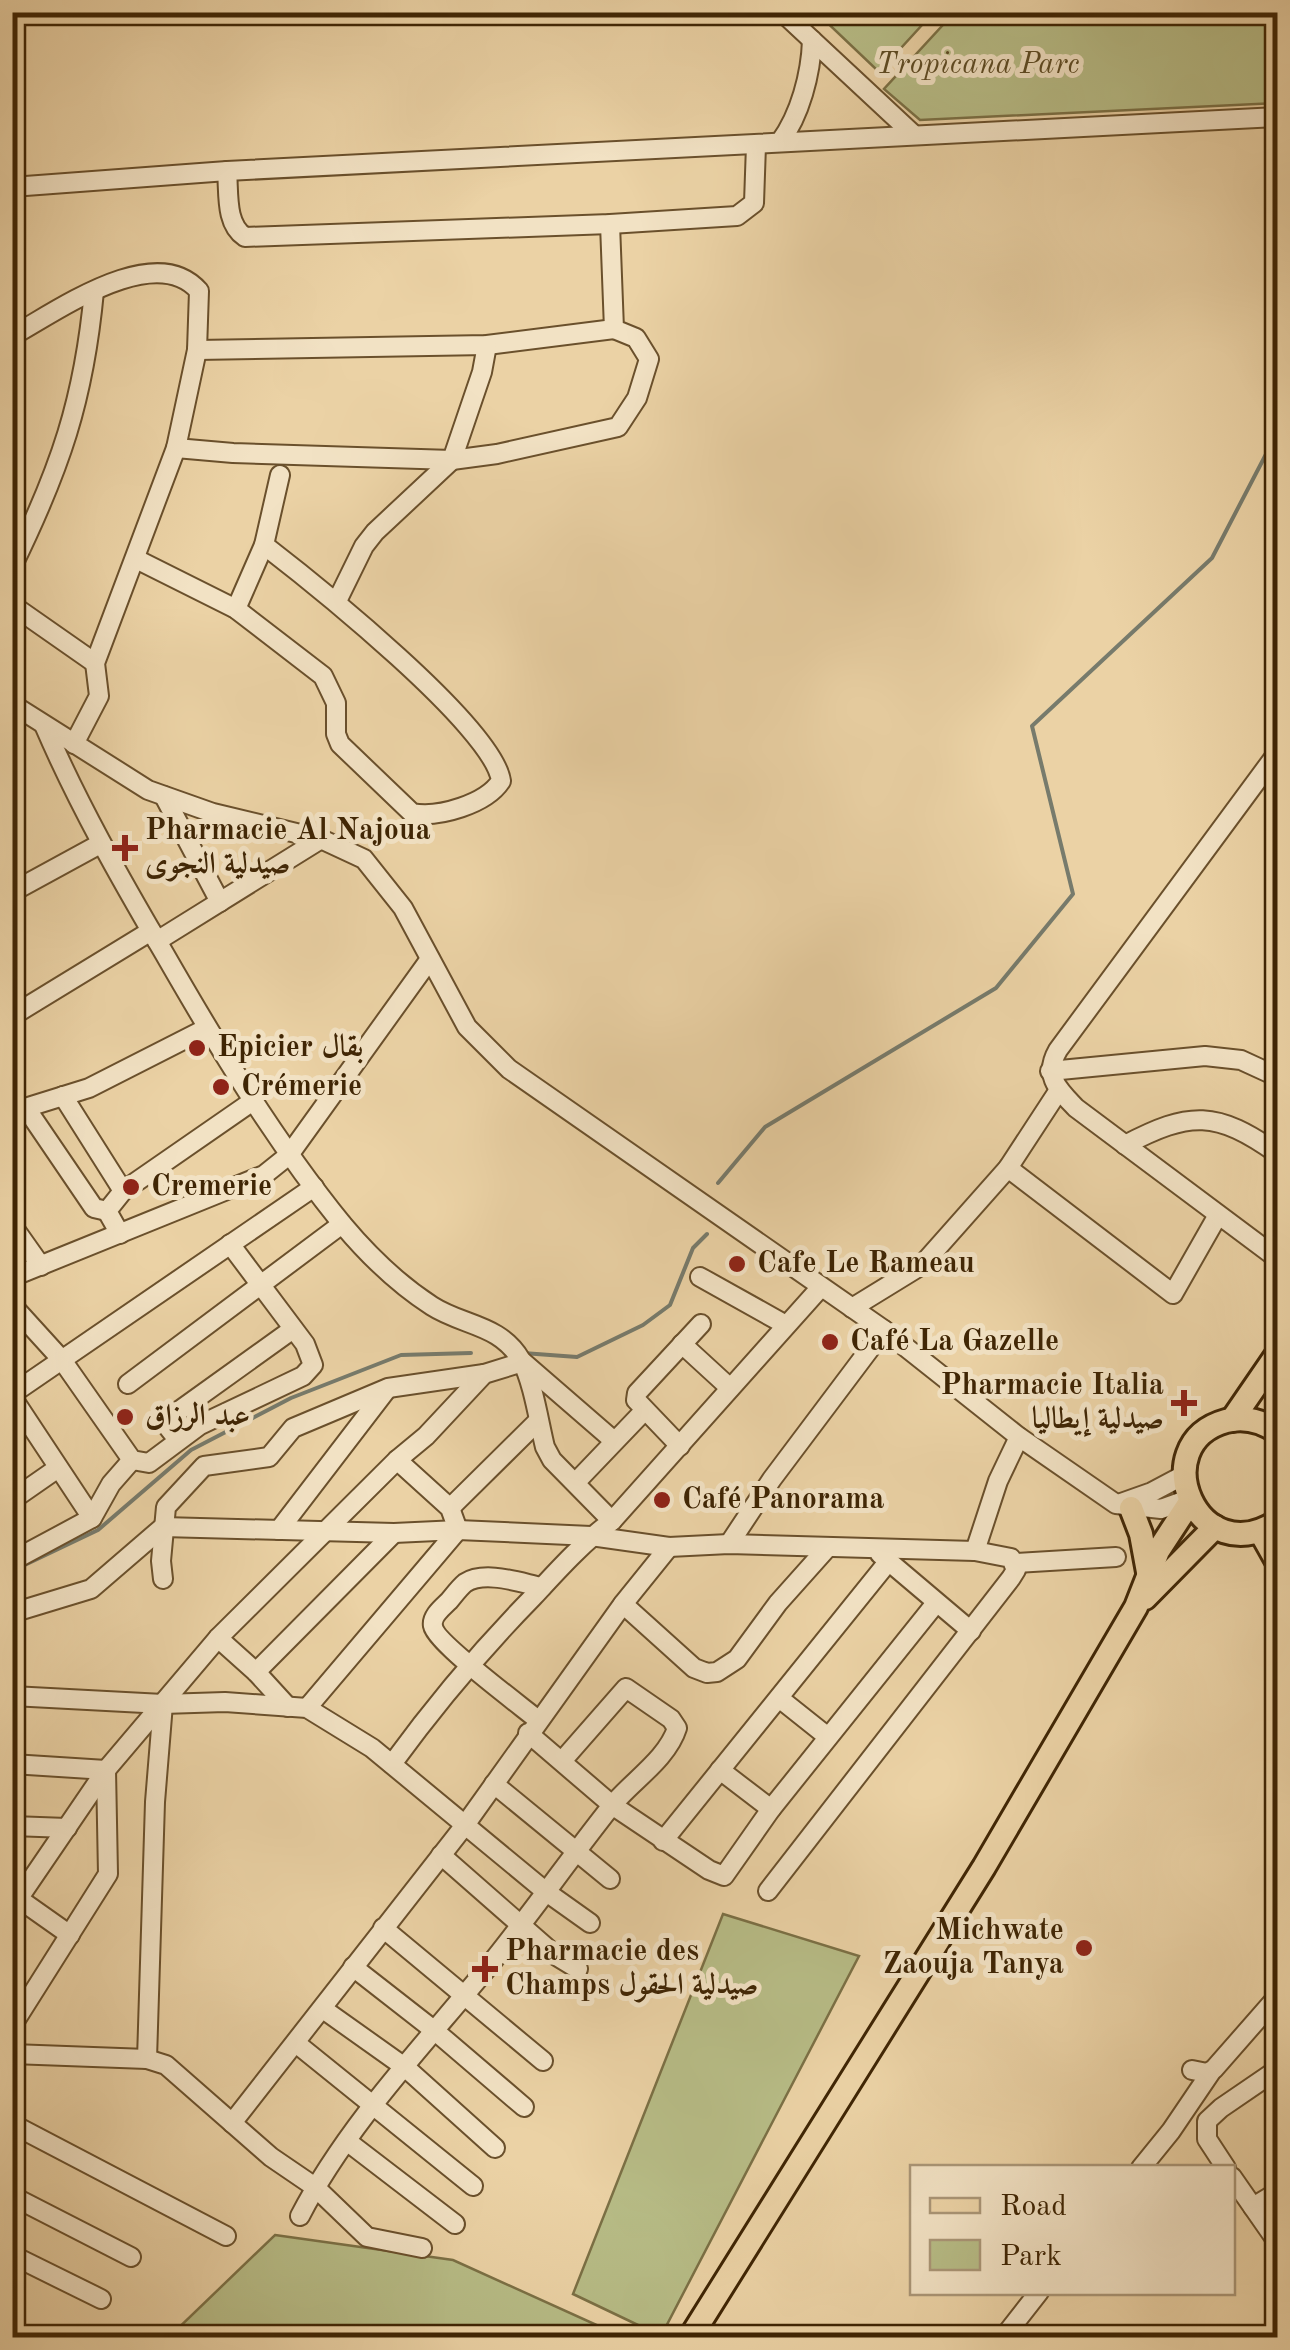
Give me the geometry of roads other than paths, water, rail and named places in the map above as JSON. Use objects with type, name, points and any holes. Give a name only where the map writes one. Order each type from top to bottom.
[{"type":"main road","points":[[1232,1420],[1278,1353]]},
{"type":"main road","points":[[1278,1432],[1258,1421],[1232,1420],[1215,1425],[1196,1442],[1184,1475],[1190,1501],[1214,1527],[1232,1533],[1269,1526],[1278,1562]]},
{"type":"main road","points":[[690,2338],[984,1867],[1136,1608],[1158,1551],[1190,1501]]},
{"type":"main road","points":[[1123,1506],[1141,1534],[1148,1575]]},
{"type":"main road","points":[[1136,1608],[1214,1527]]},
{"type":"street","points":[[782,12],[914,135]]},
{"type":"street","points":[[780,142],[793,121],[804,88],[812,40]]},
{"type":"street","points":[[12,187],[228,171],[1278,117]]},
{"type":"street","points":[[228,171],[232,220],[236,231],[245,237],[610,224],[737,216],[754,203],[756,145]]},
{"type":"street","points":[[610,224],[614,329]]},
{"type":"street","points":[[12,336],[118,279],[136,275],[180,276],[199,290],[197,350],[176,448],[95,663],[99,696],[74,744]]},
{"type":"street","points":[[12,567],[58,468],[72,424],[90,336],[94,291]]},
{"type":"street","points":[[176,448],[452,460],[497,454],[618,427],[637,398],[649,359],[636,338],[614,329],[487,345],[197,350]]},
{"type":"street","points":[[338,601],[364,546],[452,460],[482,372],[487,345]]},
{"type":"street","points":[[236,609],[264,545],[280,475]]},
{"type":"street","points":[[136,559],[236,609],[323,676],[336,703],[334,721],[340,744],[412,813],[456,808],[496,789],[502,781],[493,756],[435,693],[338,601],[264,545]]},
{"type":"street","points":[[12,605],[95,663]]},
{"type":"street","points":[[12,704],[148,790],[230,818],[321,838],[364,859],[403,908],[468,1027],[509,1069],[884,1330],[1019,1437],[1123,1506],[1161,1509],[1190,1501]]},
{"type":"street","points":[[44,724],[100,844],[207,1028],[289,1155],[342,1224],[369,1255],[436,1309],[497,1333],[523,1362],[613,1440]]},
{"type":"street","points":[[1278,752],[1058,1050],[1050,1070],[1059,1090],[1076,1108],[1278,1260]]},
{"type":"street","points":[[164,796],[220,902]]},
{"type":"street","points":[[12,1016],[220,902],[321,838]]},
{"type":"street","points":[[12,892],[100,844]]},
{"type":"street","points":[[12,1277],[264,1174],[289,1155],[430,959]]},
{"type":"street","points":[[120,1234],[106,1211],[94,1208],[19,1110],[115,1076],[207,1028]]},
{"type":"street","points":[[1050,1070],[1205,1056],[1241,1060],[1278,1078]]},
{"type":"street","points":[[852,1308],[922,1265],[1008,1168],[1059,1090]]},
{"type":"street","points":[[63,1096],[124,1191]]},
{"type":"street","points":[[106,1211],[124,1191],[252,1101]]},
{"type":"street","points":[[1125,1145],[1179,1120],[1201,1118],[1230,1126],[1278,1154]]},
{"type":"street","points":[[1008,1168],[1173,1294],[1218,1215]]},
{"type":"street","points":[[92,1518],[12,1395],[314,1187]]},
{"type":"street","points":[[128,1384],[342,1224]]},
{"type":"street","points":[[12,1225],[41,1266]]},
{"type":"street","points":[[12,1306],[62,1360],[132,1460],[144,1464],[154,1461],[200,1425],[310,1371],[313,1365],[293,1330],[230,1244]]},
{"type":"street","points":[[700,1276],[786,1325]]},
{"type":"street","points":[[392,1764],[430,1711],[542,1586],[591,1536],[612,1521],[821,1287]]},
{"type":"street","points":[[680,1446],[644,1412],[636,1393],[701,1324]]},
{"type":"street","points":[[178,1440],[167,1426],[169,1418],[293,1330]]},
{"type":"street","points":[[729,1544],[772,1479],[884,1330]]},
{"type":"street","points":[[682,1344],[730,1388]]},
{"type":"street","points":[[163,1579],[166,1507],[204,1466],[269,1457],[293,1428],[388,1388],[484,1374],[523,1362]]},
{"type":"street","points":[[523,1362],[544,1447],[612,1521]]},
{"type":"street","points":[[70,1935],[15,1902],[106,1770],[218,1638],[396,1460],[426,1436],[484,1374]]},
{"type":"street","points":[[279,1530],[388,1388]]},
{"type":"street","points":[[576,1482],[644,1412]]},
{"type":"street","points":[[450,1508],[538,1421]]},
{"type":"street","points":[[975,1551],[998,1481],[1019,1437]]},
{"type":"street","points":[[12,1560],[92,1518],[110,1484],[132,1460]]},
{"type":"street","points":[[396,1460],[450,1508],[458,1530]]},
{"type":"street","points":[[12,1500],[58,1468]]},
{"type":"street","points":[[1123,1506],[1184,1475]]},
{"type":"street","points":[[12,1614],[92,1588],[163,1527],[394,1533],[458,1530],[591,1536],[668,1547],[828,1547],[881,1555],[975,1551],[1001,1554],[1016,1563],[1116,1557]]},
{"type":"street","points":[[307,1708],[458,1530]]},
{"type":"street","points":[[256,1672],[394,1533]]},
{"type":"street","points":[[232,2123],[466,1825],[533,1726],[668,1547]]},
{"type":"street","points":[[622,1604],[694,1668],[717,1672],[737,1660],[778,1603],[828,1547]]},
{"type":"street","points":[[881,1555],[971,1631]]},
{"type":"street","points":[[663,1841],[779,1698],[881,1555]]},
{"type":"street","points":[[768,1891],[971,1631],[1011,1578],[1016,1563]]},
{"type":"street","points":[[542,1586],[479,1578],[466,1582],[434,1617],[432,1626],[533,1726],[562,1761],[612,1805],[718,1876],[724,1876],[771,1809],[936,1603]]},
{"type":"street","points":[[218,1638],[288,1707]]},
{"type":"street","points":[[300,2216],[315,2187],[376,2105],[612,1805],[677,1732],[670,1719],[626,1688],[562,1761]]},
{"type":"street","points":[[12,1696],[307,1708],[344,1728],[392,1764],[590,1923]]},
{"type":"street","points":[[779,1698],[828,1737]]},
{"type":"street","points":[[147,2059],[155,1802],[163,1704]]},
{"type":"street","points":[[12,1764],[106,1770]]},
{"type":"street","points":[[12,2026],[108,1874],[106,1770]]},
{"type":"street","points":[[720,1770],[771,1809]]},
{"type":"street","points":[[494,1784],[610,1880]]},
{"type":"street","points":[[12,1826],[66,1828]]},
{"type":"street","points":[[441,1855],[556,1955],[578,1969]]},
{"type":"street","points":[[383,1928],[543,2061]]},
{"type":"street","points":[[353,1967],[524,2106]]},
{"type":"street","points":[[1143,2165],[1171,2131],[1201,2071],[1278,1996]]},
{"type":"street","points":[[323,2008],[406,2068],[495,2148]]},
{"type":"street","points":[[297,2044],[472,2186]]},
{"type":"street","points":[[12,2054],[147,2059],[166,2065],[271,2157],[315,2187],[367,2237],[422,2248]]},
{"type":"street","points":[[1224,2165],[1208,2139],[1207,2121],[1278,2069]]},
{"type":"street","points":[[12,2124],[226,2236]]},
{"type":"street","points":[[348,2142],[455,2224]]},
{"type":"street","points":[[1235,2181],[1278,2242]]},
{"type":"street","points":[[1254,2207],[1278,2192]]},
{"type":"street","points":[[12,2196],[131,2257]]},
{"type":"street","points":[[12,2255],[100,2299]]},
{"type":"street","points":[[1003,2338],[1038,2295]]},
{"type":"street","points":[[12,2331],[25,2338]]},
{"type":"waterway","points":[[718,1183],[765,1127],[996,988],[1073,894],[1032,726],[1212,558],[1278,431]]},
{"type":"waterway","points":[[523,1353],[577,1357],[643,1325],[670,1305],[693,1248],[707,1234]]},
{"type":"waterway","points":[[12,1571],[98,1530],[191,1450],[291,1398],[401,1355],[471,1353]]},
{"type":"place","name":"Pharmacie Al Najoua صيدلية النجوى","points":[[125,848]]},
{"type":"place","name":"Epicier بقال","points":[[197,1048]]},
{"type":"place","name":"Crémerie","points":[[221,1087]]},
{"type":"place","name":"Cremerie","points":[[131,1187]]},
{"type":"place","name":"Cafe Le Rameau","points":[[737,1264]]},
{"type":"place","name":"Café La Gazelle","points":[[830,1342]]},
{"type":"place","name":"Pharmacie Italia صيدلية إيطاليا","points":[[1184,1403]]},
{"type":"place","name":"عبد الرزاق","points":[[125,1417]]},
{"type":"place","name":"Café Panorama","points":[[662,1500]]},
{"type":"place","name":"Michwate Zaouja Tanya","points":[[1084,1948]]},
{"type":"place","name":"Pharmacie des Champs صيدلية الحقول","points":[[485,1969]]},
{"type":"park label","name":"Tropicana Parc","points":[[978,65]]}]
